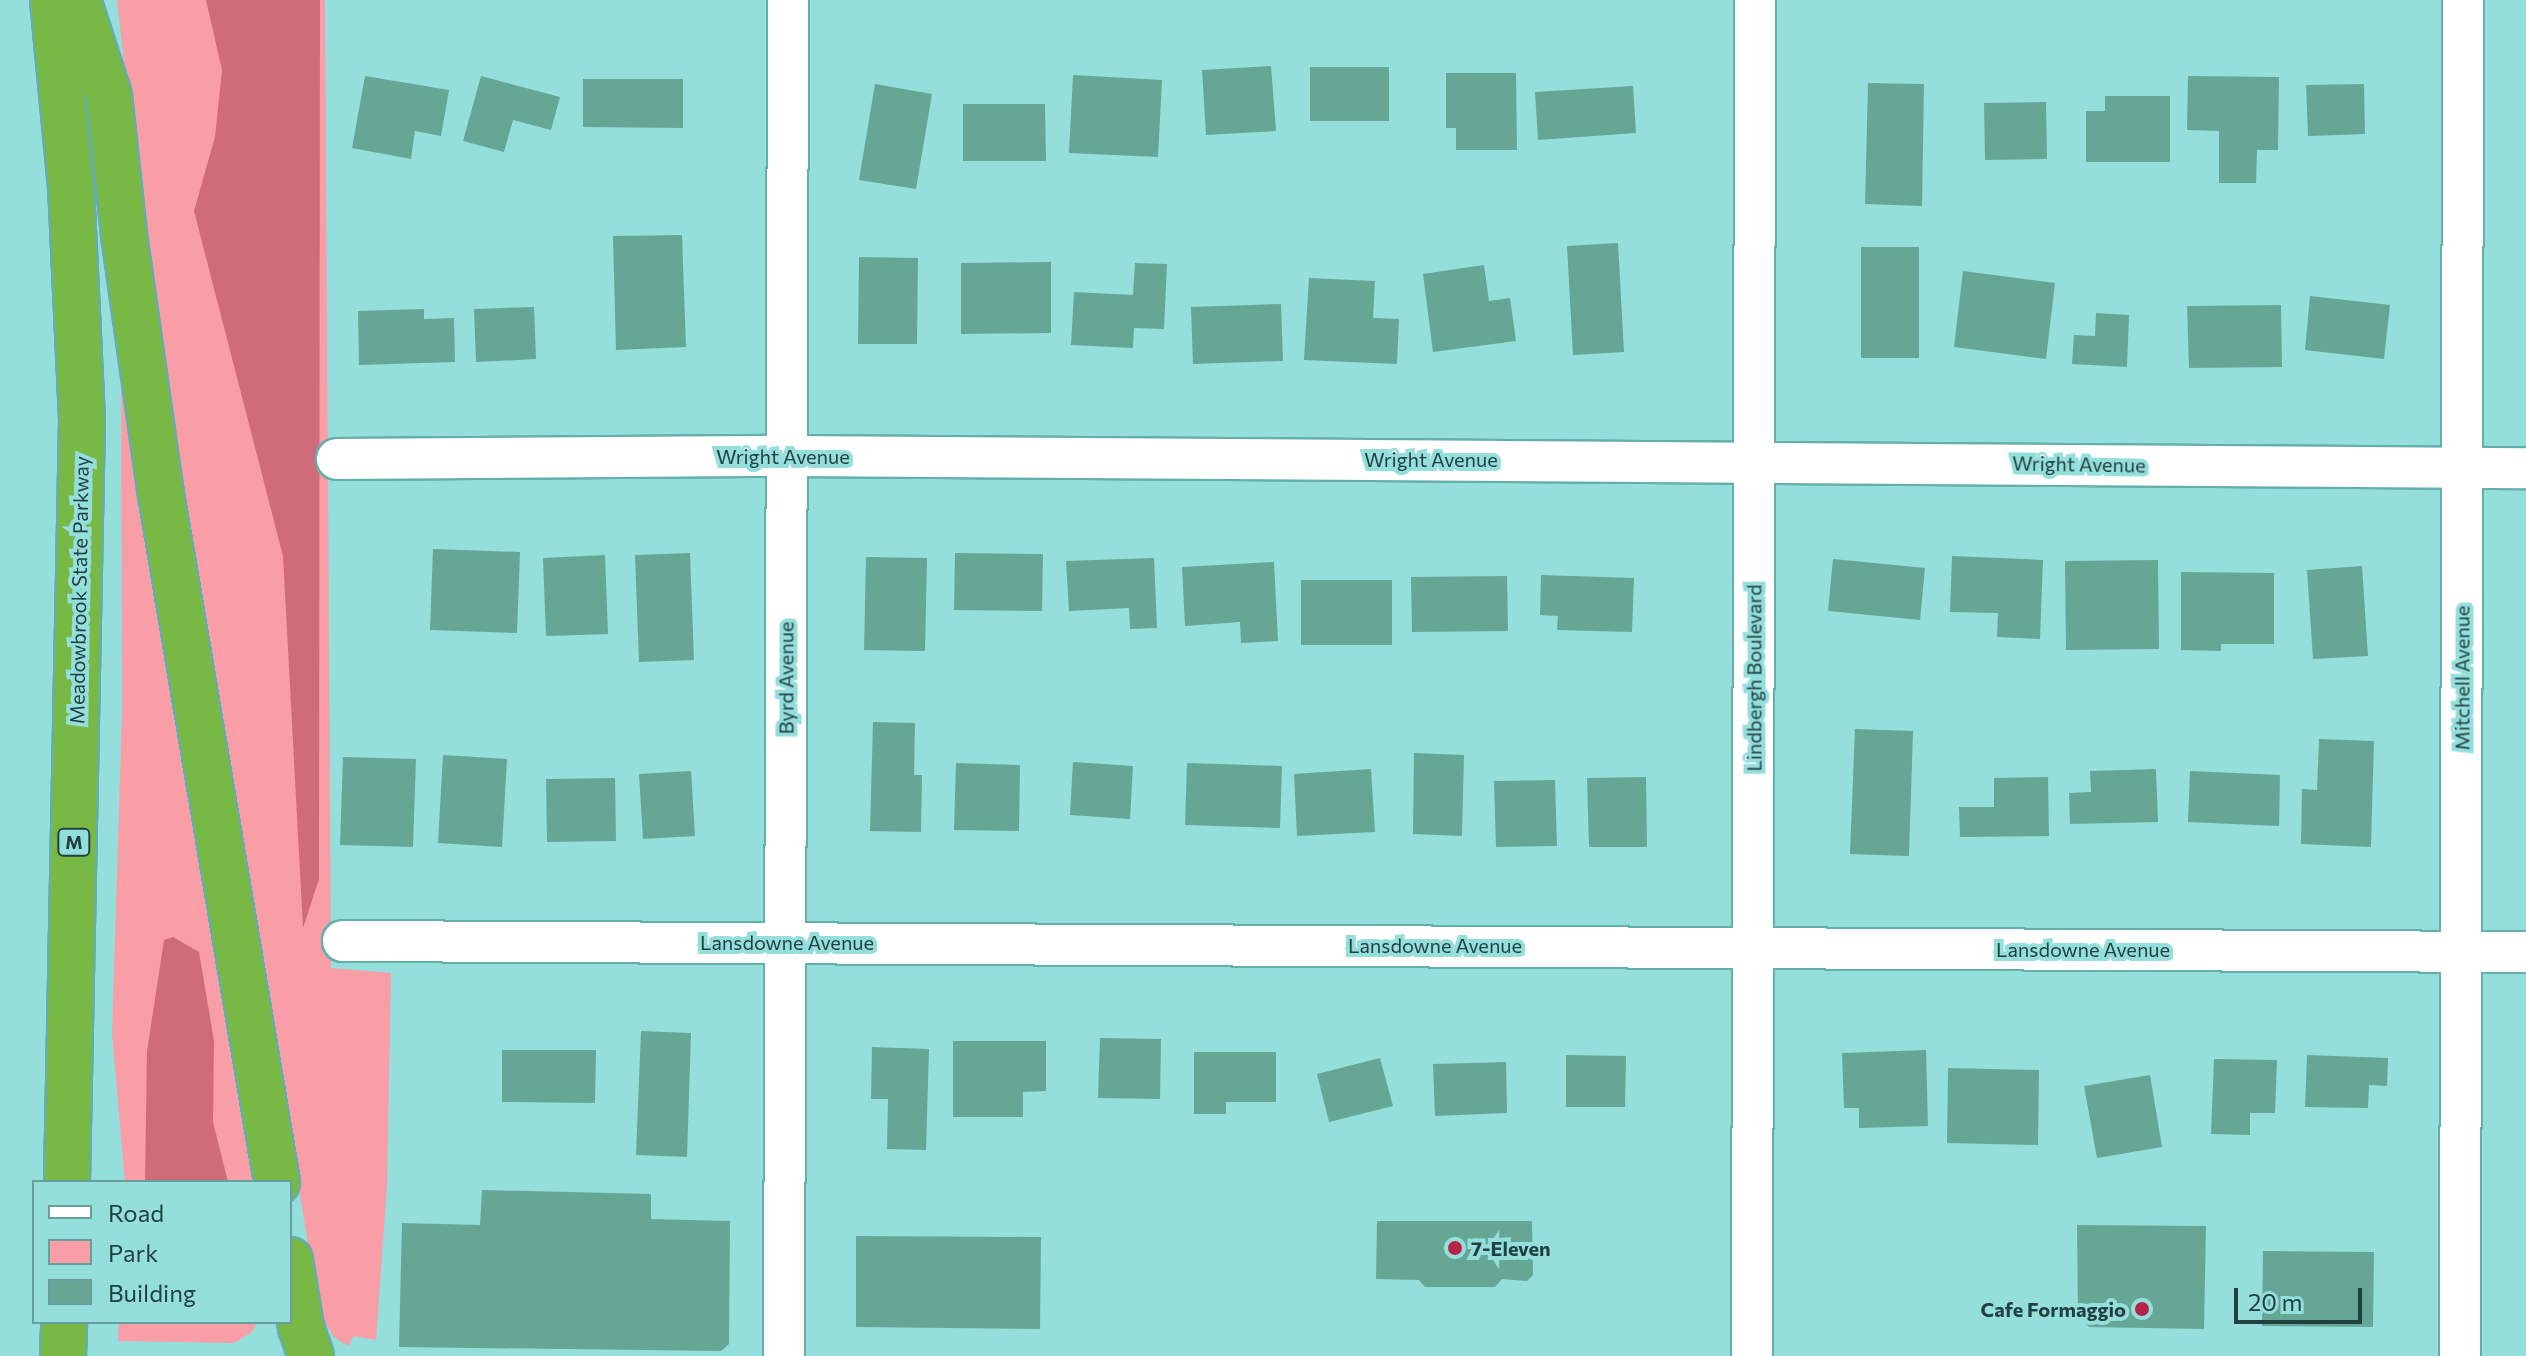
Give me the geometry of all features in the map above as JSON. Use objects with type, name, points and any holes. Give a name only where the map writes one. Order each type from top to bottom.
[{"type":"highway","name":"Meadowbrook State Parkway","points":[[53,0],[74,232],[82,420],[67,1180]]},
{"type":"highway","points":[[78,0],[109,96],[124,235],[161,494],[277,1180]]},
{"type":"highway","points":[[292,1272],[301,1327],[311,1356]]},
{"type":"highway","points":[[63,1356],[64,1324]]},
{"type":"street","name":"Byrd Avenue","points":[[784,1356],[788,0]]},
{"type":"street","name":"Lindbergh Boulevard","points":[[1752,1356],[1755,0]]},
{"type":"street","name":"Mitchell Avenue","points":[[2460,1356],[2463,0]]},
{"type":"street","name":"Wright Avenue","points":[[337,459],[787,456],[2526,468]]},
{"type":"street","name":"Lansdowne Avenue","points":[[343,941],[2526,952]]},
{"type":"green space","points":[[117,0],[325,0],[331,968],[391,973],[387,1185],[376,1340],[354,1336],[348,1346],[334,1337],[320,1315],[169,409],[145,248]]},
{"type":"green space","points":[[121,316],[256,1180],[125,1180],[112,1034],[122,713]]},
{"type":"green space","points":[[119,1324],[256,1324],[252,1332],[234,1343],[118,1341]]},
{"type":"shaded area","points":[[206,0],[320,0],[319,879],[303,928],[283,556],[194,211],[215,137],[222,70]]},
{"type":"shaded area","points":[[173,937],[199,952],[214,1041],[213,1122],[228,1180],[145,1180],[147,1051],[164,940]]},
{"type":"building","points":[[1271,66],[1276,131],[1206,135],[1202,70]]},
{"type":"building","points":[[1310,67],[1389,67],[1389,121],[1310,121]]},
{"type":"building","points":[[1446,73],[1516,73],[1517,150],[1456,150],[1456,128],[1446,128]]},
{"type":"building","points":[[1073,75],[1162,80],[1158,157],[1069,153]]},
{"type":"building","points":[[365,76],[449,90],[441,136],[415,131],[411,159],[352,148]]},
{"type":"building","points":[[481,76],[560,97],[551,130],[513,120],[504,152],[463,141]]},
{"type":"building","points":[[2188,76],[2279,77],[2278,150],[2257,150],[2256,183],[2219,183],[2219,131],[2187,130]]},
{"type":"building","points":[[583,79],[683,79],[683,128],[583,127]]},
{"type":"building","points":[[1868,83],[1924,84],[1922,206],[1865,204]]},
{"type":"building","points":[[875,84],[932,94],[916,189],[859,180]]},
{"type":"building","points":[[2364,84],[2365,134],[2308,136],[2306,85]]},
{"type":"building","points":[[1633,86],[1636,133],[1538,140],[1535,92]]},
{"type":"building","points":[[2105,96],[2170,96],[2170,162],[2086,162],[2086,111],[2105,111]]},
{"type":"building","points":[[2046,102],[2047,159],[1985,160],[1984,103]]},
{"type":"building","points":[[963,104],[1045,104],[1046,161],[963,161]]},
{"type":"building","points":[[682,235],[686,347],[616,350],[613,236]]},
{"type":"building","points":[[1618,243],[1624,352],[1573,355],[1567,246]]},
{"type":"building","points":[[1861,247],[1919,247],[1919,358],[1861,358]]},
{"type":"building","points":[[859,257],[918,258],[917,344],[858,344]]},
{"type":"building","points":[[1051,262],[1051,333],[961,334],[961,263]]},
{"type":"building","points":[[1135,263],[1167,264],[1164,329],[1134,328],[1133,348],[1071,345],[1074,292],[1133,295]]},
{"type":"building","points":[[1484,265],[1489,301],[1510,298],[1516,341],[1433,352],[1423,274]]},
{"type":"building","points":[[1963,271],[2055,283],[2046,359],[1954,347]]},
{"type":"building","points":[[1309,278],[1375,281],[1373,318],[1399,319],[1397,364],[1304,360]]},
{"type":"building","points":[[2310,296],[2390,305],[2384,359],[2305,350]]},
{"type":"building","points":[[1281,304],[1283,361],[1193,364],[1191,307]]},
{"type":"building","points":[[2281,305],[2282,367],[2189,368],[2187,306]]},
{"type":"building","points":[[534,307],[536,359],[476,362],[474,309]]},
{"type":"building","points":[[424,309],[424,319],[454,318],[455,362],[359,365],[358,311]]},
{"type":"building","points":[[2096,313],[2129,315],[2127,367],[2072,364],[2074,335],[2095,336]]},
{"type":"building","points":[[433,549],[520,552],[517,633],[430,630]]},
{"type":"building","points":[[690,553],[694,660],[639,662],[635,555]]},
{"type":"building","points":[[955,553],[1043,554],[1042,611],[954,610]]},
{"type":"building","points":[[605,555],[608,634],[546,636],[543,558]]},
{"type":"building","points":[[1952,556],[2043,560],[2040,639],[1997,637],[1998,613],[1950,612]]},
{"type":"building","points":[[866,557],[927,558],[925,651],[864,650]]},
{"type":"building","points":[[1154,558],[1157,628],[1130,629],[1129,608],[1069,611],[1066,561]]},
{"type":"building","points":[[1833,559],[1925,568],[1920,620],[1828,611]]},
{"type":"building","points":[[2158,560],[2159,649],[2066,650],[2065,561]]},
{"type":"building","points":[[1274,562],[1278,641],[1241,643],[1240,622],[1185,626],[1182,567]]},
{"type":"building","points":[[2362,566],[2368,656],[2313,659],[2307,570]]},
{"type":"building","points":[[2181,572],[2274,573],[2274,644],[2221,644],[2221,651],[2181,650]]},
{"type":"building","points":[[1541,575],[1634,578],[1632,632],[1557,630],[1558,616],[1540,615]]},
{"type":"building","points":[[1507,576],[1508,631],[1412,632],[1411,577]]},
{"type":"building","points":[[1301,580],[1392,580],[1392,645],[1301,645]]},
{"type":"building","points":[[873,722],[915,723],[914,775],[922,775],[921,832],[870,831]]},
{"type":"building","points":[[1855,729],[1913,731],[1909,856],[1850,854]]},
{"type":"building","points":[[2319,739],[2374,741],[2371,847],[2301,844],[2302,789],[2317,790]]},
{"type":"building","points":[[1414,753],[1464,755],[1462,836],[1413,834]]},
{"type":"building","points":[[443,755],[507,759],[502,847],[438,843]]},
{"type":"building","points":[[343,757],[416,759],[413,847],[340,845]]},
{"type":"building","points":[[1073,762],[1133,766],[1130,819],[1070,815]]},
{"type":"building","points":[[956,763],[1020,765],[1019,831],[954,830]]},
{"type":"building","points":[[1187,763],[1282,766],[1280,828],[1185,825]]},
{"type":"building","points":[[1371,769],[1375,832],[1297,836],[1294,774]]},
{"type":"building","points":[[2156,769],[2158,822],[2070,824],[2069,793],[2091,792],[2090,771]]},
{"type":"building","points":[[691,771],[695,836],[643,839],[639,774]]},
{"type":"building","points":[[2190,771],[2280,775],[2279,826],[2188,822]]},
{"type":"building","points":[[1646,777],[1647,847],[1589,847],[1587,778]]},
{"type":"building","points":[[2048,777],[2049,836],[1960,837],[1959,807],[1994,807],[1994,778]]},
{"type":"building","points":[[615,778],[616,841],[547,842],[546,779]]},
{"type":"building","points":[[1555,780],[1557,846],[1496,847],[1494,781]]},
{"type":"building","points":[[641,1031],[691,1033],[687,1157],[636,1155]]},
{"type":"building","points":[[1100,1038],[1161,1039],[1160,1099],[1098,1098]]},
{"type":"building","points":[[953,1041],[1046,1041],[1046,1091],[1023,1092],[1023,1117],[953,1117]]},
{"type":"building","points":[[872,1047],[929,1049],[926,1150],[887,1149],[888,1099],[871,1099]]},
{"type":"building","points":[[502,1050],[596,1050],[595,1103],[502,1102]]},
{"type":"building","points":[[1926,1050],[1928,1126],[1859,1128],[1859,1108],[1844,1108],[1842,1053]]},
{"type":"building","points":[[1194,1052],[1276,1052],[1276,1102],[1226,1102],[1226,1114],[1194,1114]]},
{"type":"building","points":[[1566,1055],[1626,1056],[1625,1107],[1566,1107]]},
{"type":"building","points":[[2307,1055],[2388,1058],[2387,1086],[2369,1085],[2368,1108],[2305,1107]]},
{"type":"building","points":[[1380,1058],[1393,1106],[1329,1122],[1317,1074]]},
{"type":"building","points":[[2214,1059],[2277,1060],[2275,1113],[2250,1113],[2250,1135],[2211,1134]]},
{"type":"building","points":[[1506,1062],[1507,1113],[1435,1116],[1433,1064]]},
{"type":"building","points":[[1948,1068],[2039,1070],[2038,1145],[1947,1143]]},
{"type":"building","points":[[2150,1075],[2162,1147],[2097,1158],[2084,1086]]},
{"type":"building","points":[[482,1190],[651,1194],[651,1219],[730,1221],[729,1344],[721,1351],[399,1347],[402,1223],[480,1225]]},
{"type":"building","name":"7-Eleven","points":[[1377,1221],[1532,1221],[1533,1275],[1527,1281],[1502,1279],[1495,1287],[1425,1287],[1419,1280],[1376,1279]]},
{"type":"building","points":[[2077,1225],[2206,1226],[2204,1329],[2089,1327],[2078,1314]]},
{"type":"building","points":[[856,1236],[1041,1237],[1040,1329],[856,1327]]},
{"type":"building","points":[[2263,1251],[2374,1252],[2373,1327],[2262,1326]]},
{"type":"place","name":"7-Eleven","points":[[1455,1248]]},
{"type":"place","name":"Cafe Formaggio","points":[[2142,1309]]}]
